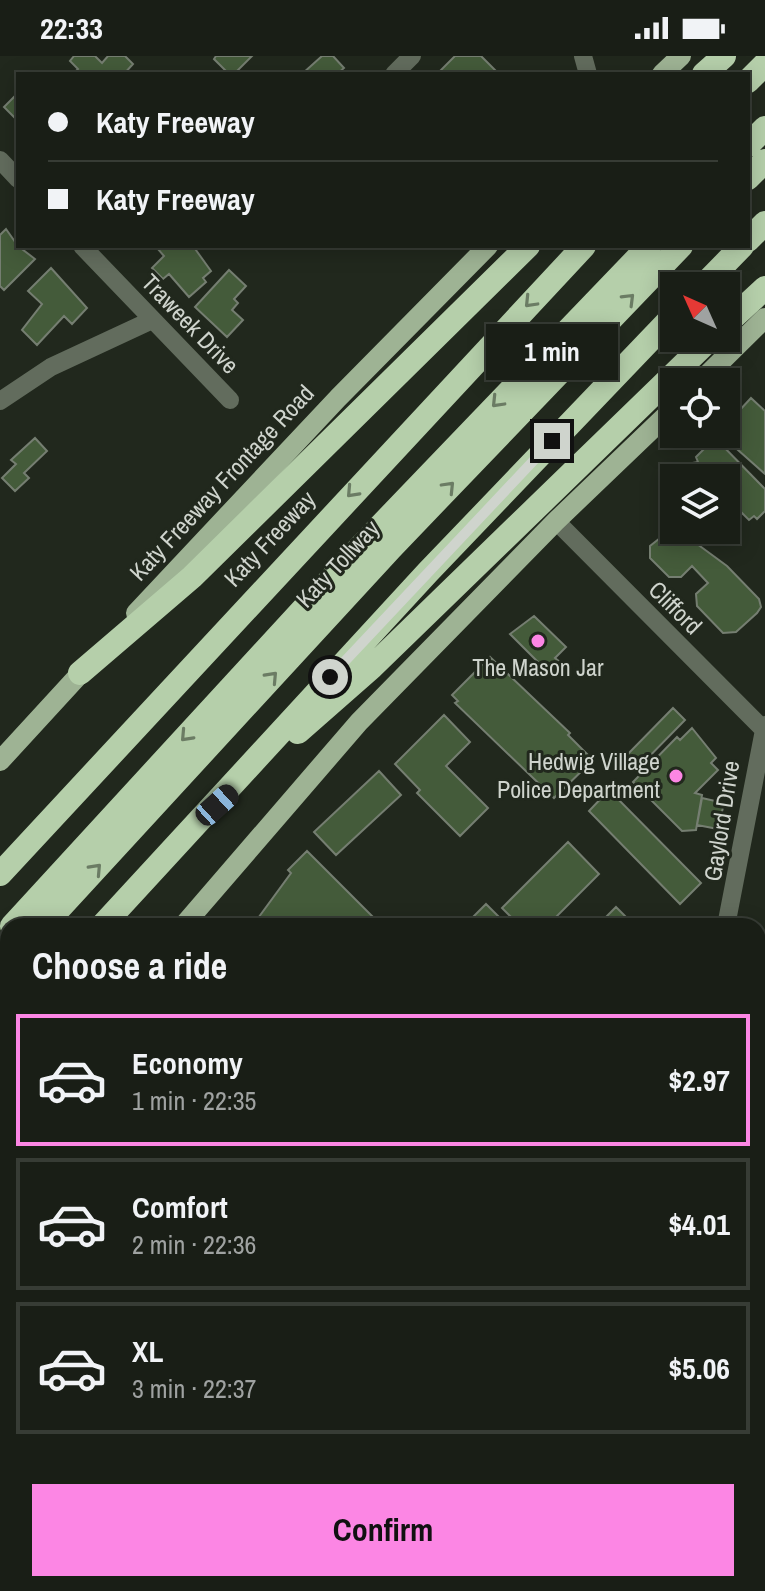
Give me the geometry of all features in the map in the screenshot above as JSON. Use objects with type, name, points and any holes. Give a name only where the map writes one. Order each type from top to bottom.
[{"type":"highway","points":[[706,72],[724,56]]},
{"type":"highway","points":[[750,79],[765,64]]},
{"type":"highway","points":[[750,143],[765,128]]},
{"type":"highway","points":[[750,176],[765,161]]},
{"type":"highway","points":[[750,238],[765,223]]},
{"type":"highway","points":[[80,673],[192,577],[526,248]]},
{"type":"highway","name":"Katy Freeway","points":[[0,874],[582,248]]},
{"type":"highway","name":"Katy Tollway","points":[[19,918],[395,510],[647,248]]},
{"type":"highway","name":"Katy Tollway","points":[[50,918],[391,548],[679,248]]},
{"type":"highway","points":[[717,272],[740,248]]},
{"type":"highway","points":[[740,311],[765,288]]},
{"type":"highway","points":[[109,918],[428,572],[660,330]]},
{"type":"highway","points":[[195,825],[372,667],[697,352]]},
{"type":"main road","points":[[664,72],[681,56]]},
{"type":"main road","name":"Katy Freeway Frontage Road","points":[[0,761],[338,398],[486,248]]},
{"type":"main road","points":[[714,368],[765,318]]},
{"type":"main road","points":[[190,918],[350,732],[556,521],[660,421]]},
{"type":"street","points":[[396,72],[412,56]]},
{"type":"street","points":[[0,160],[16,177]]},
{"type":"street","name":"Traweek Drive","points":[[84,248],[230,400]]},
{"type":"street","points":[[0,401],[51,367],[152,320]]},
{"type":"street","name":"Clifford","points":[[556,521],[764,726]]},
{"type":"street","name":"Gaylord Drive","points":[[728,918],[764,726]]},
{"type":"building","points":[[74,56],[95,56],[102,63],[108,56],[125,56],[133,64],[126,72],[75,72],[78,69],[70,61]]},
{"type":"building","points":[[216,56],[252,56],[236,72],[227,72],[214,59]]},
{"type":"building","points":[[322,56],[333,56],[344,68],[339,72],[304,72]]},
{"type":"building","points":[[455,56],[481,56],[497,72],[443,72],[441,70]]},
{"type":"building","points":[[16,95],[16,119],[4,107]]},
{"type":"building","points":[[6,229],[16,248],[35,259],[4,290],[0,286],[0,235]]},
{"type":"building","points":[[157,248],[194,248],[211,271],[203,278],[206,282],[189,297],[169,274],[163,279],[152,268],[164,256]]},
{"type":"building","points":[[51,268],[87,308],[72,324],[64,316],[37,345],[22,330],[42,304],[28,291]]},
{"type":"building","points":[[229,270],[246,286],[234,299],[238,303],[232,310],[243,320],[227,337],[195,307]]},
{"type":"building","points":[[751,398],[765,411],[765,474],[736,448],[740,448],[740,410]]},
{"type":"building","points":[[35,438],[47,451],[24,473],[29,478],[15,491],[2,478],[16,464],[11,460]]},
{"type":"building","points":[[705,448],[725,448],[765,489],[765,511],[757,519],[754,516],[749,520],[742,513],[740,515],[740,464],[686,464],[698,462],[696,457]]},
{"type":"building","points":[[660,538],[660,544],[697,544],[727,566],[759,599],[761,607],[736,632],[723,633],[697,606],[696,594],[708,583],[692,566],[681,577],[669,577],[650,558],[650,546]]},
{"type":"building","name":"The Mason Jar","points":[[534,616],[566,647],[555,658],[560,662],[549,673],[510,634]]},
{"type":"building","points":[[490,657],[570,733],[568,735],[593,760],[554,798],[455,703],[458,701],[452,695]]},
{"type":"building","points":[[673,708],[685,720],[636,770],[624,758]]},
{"type":"building","points":[[444,715],[470,742],[446,766],[488,808],[460,836],[417,793],[420,790],[395,764]]},
{"type":"building","name":"Hedwig Village Police Department","points":[[692,728],[716,758],[711,763],[718,770],[695,793],[702,795],[696,830],[682,831],[633,782],[677,737],[680,740]]},
{"type":"building","points":[[379,771],[401,795],[336,855],[314,832]]},
{"type":"building","points":[[609,790],[701,883],[680,904],[589,811]]},
{"type":"building","points":[[702,798],[724,803],[718,829],[697,825]]},
{"type":"building","points":[[568,842],[599,874],[555,918],[512,918],[502,908]]},
{"type":"building","points":[[307,851],[374,918],[258,918],[291,873],[288,870]]},
{"type":"building","points":[[486,904],[500,918],[472,918]]},
{"type":"building","points":[[616,907],[627,918],[605,918]]},
{"type":"place","name":"The Mason Jar","points":[[538,641]]},
{"type":"place","name":"Hedwig Village Police Department","points":[[676,776]]},
{"type":"route","points":[[330,677],[552,441]]}]
